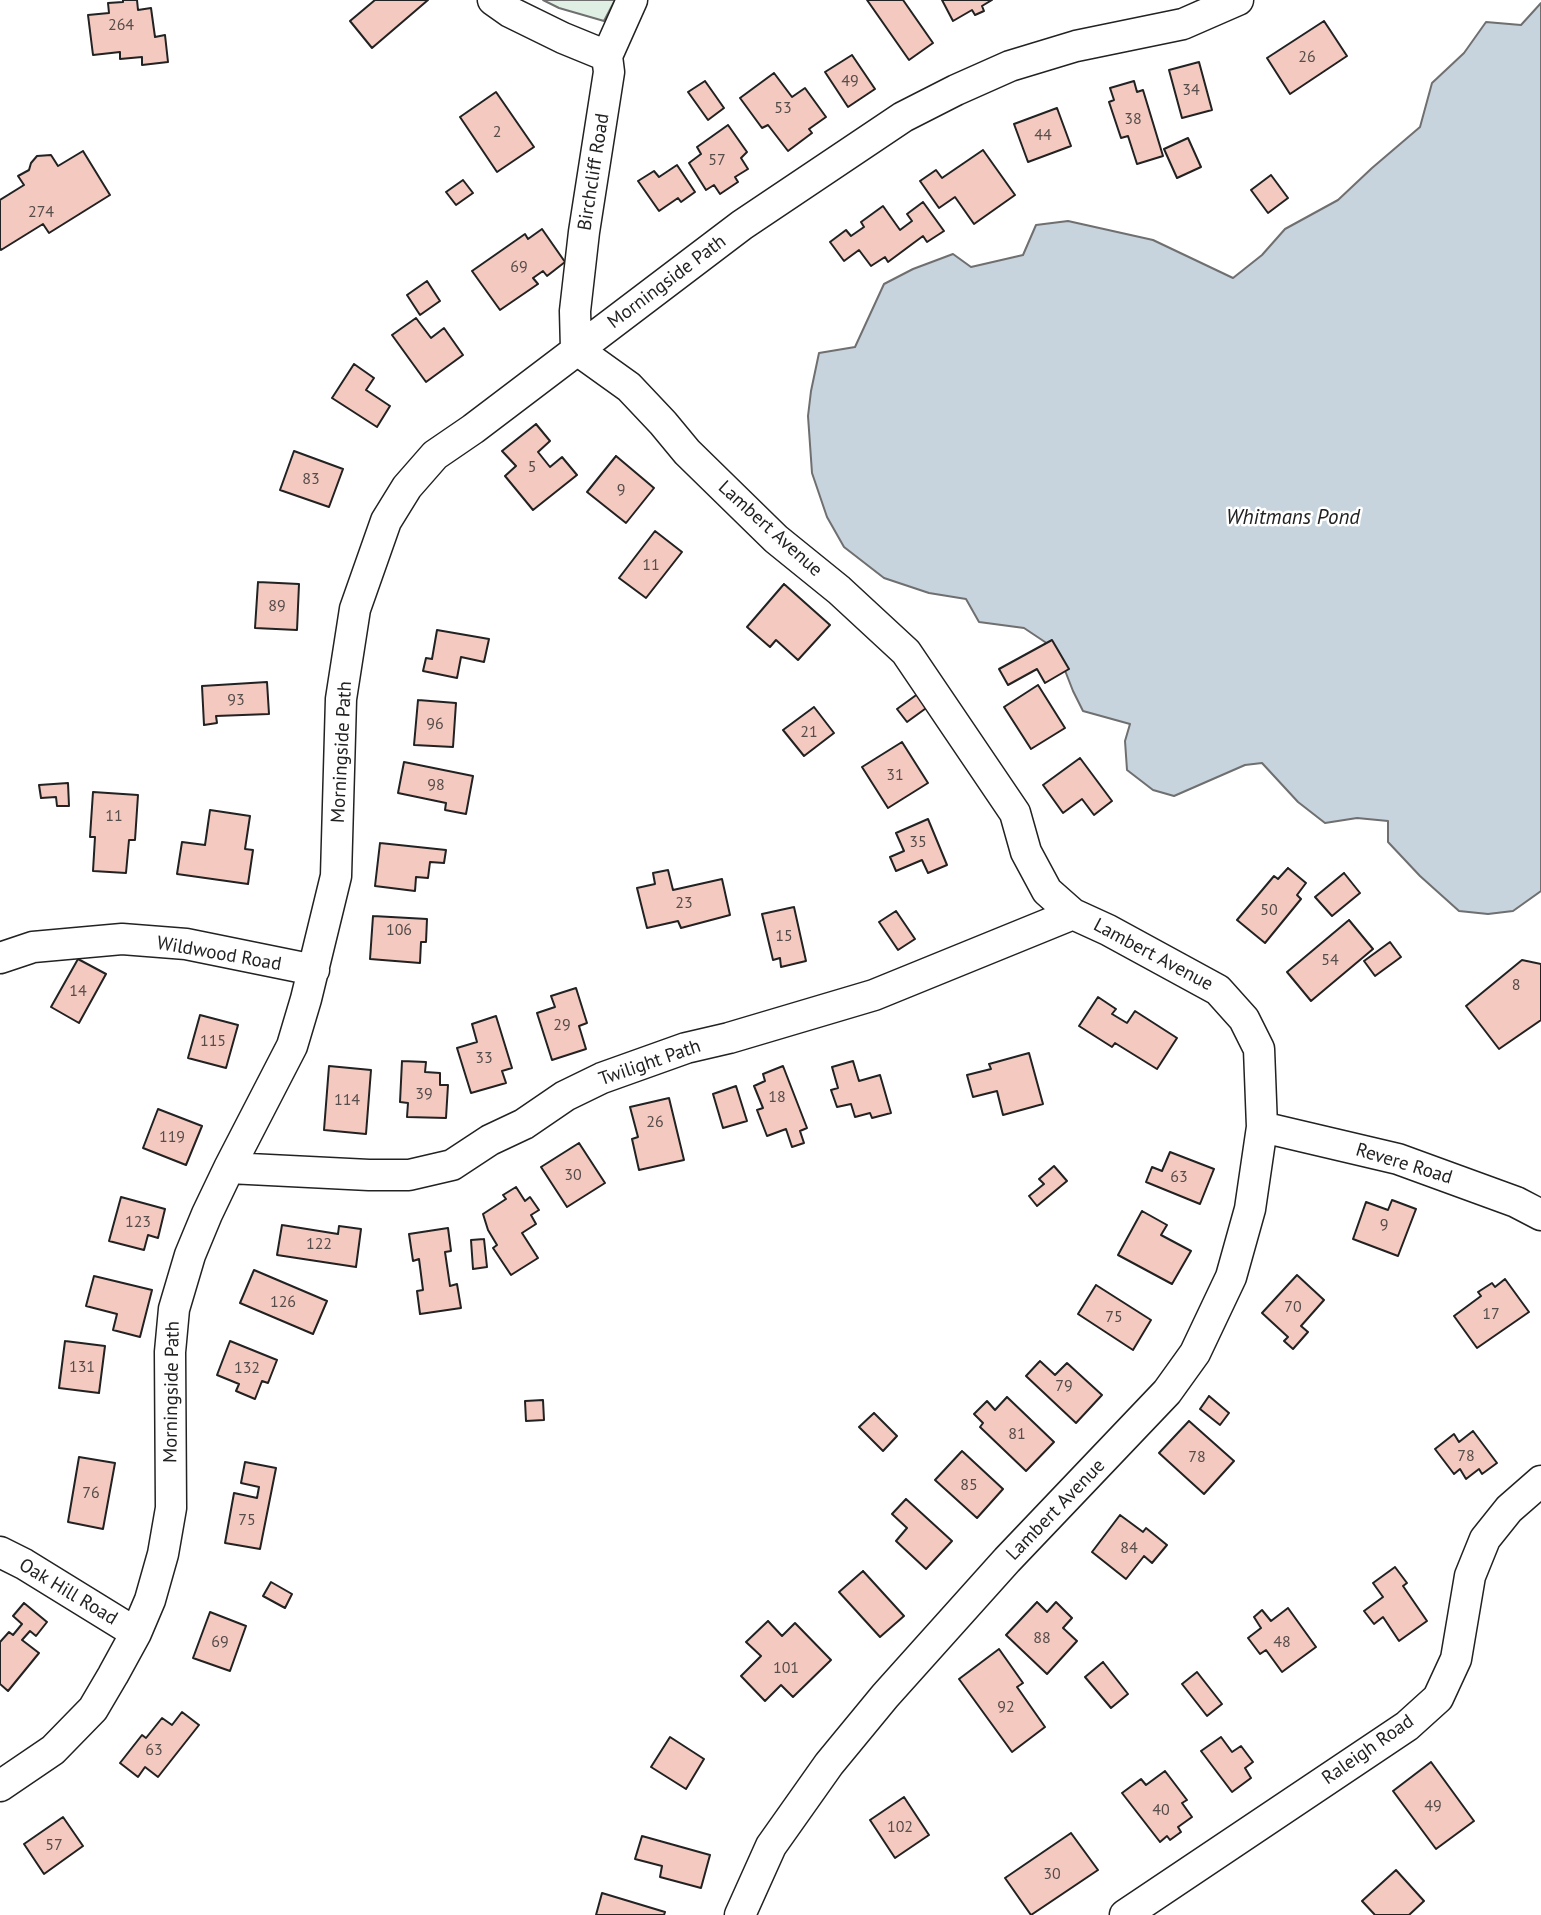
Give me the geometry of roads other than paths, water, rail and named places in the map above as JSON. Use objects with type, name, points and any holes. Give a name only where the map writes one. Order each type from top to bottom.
[{"type":"street","points":[[494,0],[510,12],[607,56]]},
{"type":"street","name":"Birchcliff Road","points":[[576,349],[575,311],[584,232],[609,72],[607,56],[632,0]]},
{"type":"street","name":"Morningside Path","points":[[0,1786],[53,1750],[93,1709],[136,1633],[150,1600],[163,1555],[172,1508],[170,1352],[174,1309],[190,1255],[229,1168],[292,1046],[314,971],[336,876],[341,699],[355,609],[386,522],[407,487],[435,455],[742,225],[903,117],[1010,66],[1076,46],[1183,23],[1238,0]]},
{"type":"street","name":"Lambert Avenue","points":[[576,349],[629,387],[687,452],[776,539],[839,590],[906,652],[1015,813],[1026,852],[1048,891],[1073,914],[1219,989],[1244,1019],[1259,1049],[1262,1128],[1250,1209],[1231,1277],[1195,1353],[1167,1392],[1007,1560],[885,1696],[829,1764],[771,1846],[740,1915]]},
{"type":"street","name":"Twilight Path","points":[[229,1168],[409,1175],[452,1165],[490,1140],[524,1124],[565,1096],[602,1078],[686,1048],[874,995],[1073,914]]},
{"type":"street","name":"Wildwood Road","points":[[0,958],[33,947],[122,939],[186,944],[314,971]]},
{"type":"street","name":"Revere Road","points":[[1262,1128],[1398,1158],[1516,1202],[1541,1215]]},
{"type":"street","name":"Raleigh Road","points":[[1125,1915],[1407,1726],[1438,1698],[1456,1658],[1470,1576],[1485,1539],[1509,1509],[1541,1481]]},
{"type":"street","name":"Oak Hill Road","points":[[0,1552],[136,1633]]},
{"type":"water","name":"Whitmans Pond","points":[[1541,3],[1541,891],[1513,911],[1488,914],[1459,911],[1420,876],[1388,842],[1388,821],[1357,818],[1325,823],[1298,802],[1262,763],[1245,765],[1174,796],[1153,790],[1127,770],[1125,741],[1130,724],[1083,711],[1057,650],[1024,628],[979,622],[966,599],[929,593],[884,578],[844,547],[827,517],[812,473],[808,416],[819,353],[855,347],[884,284],[913,269],[953,254],[971,267],[1023,255],[1036,225],[1068,221],[1153,240],[1233,278],[1262,255],[1285,229],[1338,200],[1420,127],[1432,83],[1464,53],[1486,22],[1521,25]]}]
